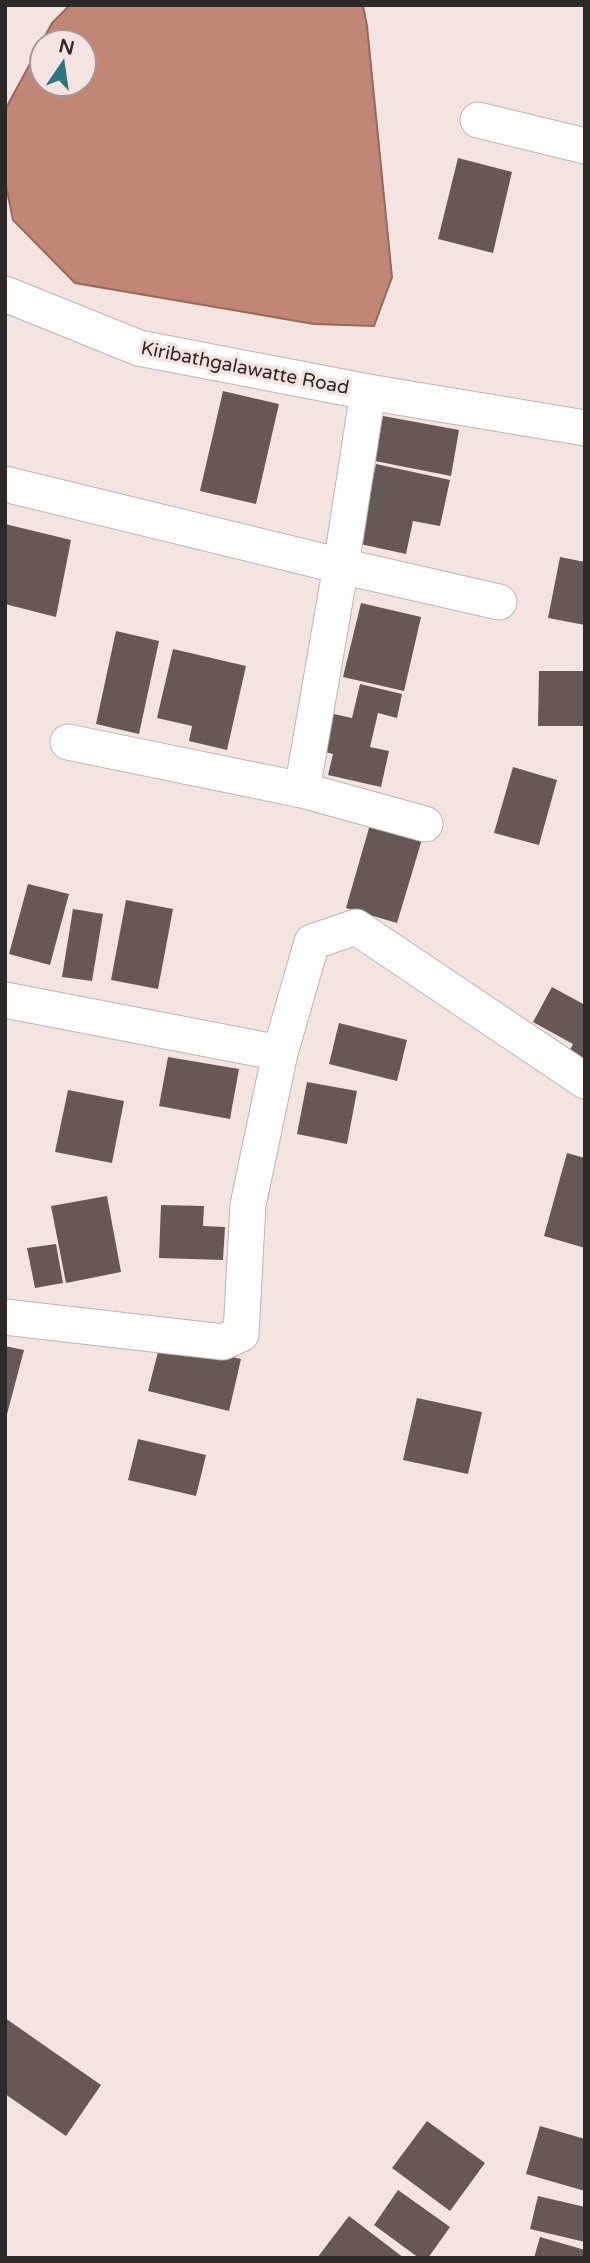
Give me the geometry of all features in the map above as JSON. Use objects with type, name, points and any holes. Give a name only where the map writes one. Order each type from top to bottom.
[{"type":"street","points":[[478,120],[585,146]]},
{"type":"street","name":"Kiribathgalawatte Road","points":[[5,294],[139,348],[368,392],[585,428]]},
{"type":"street","points":[[302,790],[368,392]]},
{"type":"street","points":[[5,484],[499,602]]},
{"type":"street","points":[[68,742],[302,790],[425,824]]},
{"type":"street","points":[[5,1317],[223,1342],[241,1334],[248,1205],[280,1053],[312,942],[356,928],[585,1081]]},
{"type":"street","points":[[5,1000],[280,1053]]},
{"type":"shaded area","points":[[70,5],[363,5],[392,277],[374,326],[314,324],[75,283],[13,220],[5,181],[5,110],[28,67],[28,98],[98,98],[98,28],[49,28]]},
{"type":"building","points":[[458,158],[512,172],[493,253],[438,239]]},
{"type":"building","points":[[223,391],[279,404],[256,504],[200,491]]},
{"type":"building","points":[[383,416],[459,430],[451,476],[375,461]]},
{"type":"building","points":[[376,464],[450,480],[440,526],[413,521],[406,554],[360,544]]},
{"type":"building","points":[[5,524],[71,540],[56,617],[5,604]]},
{"type":"building","points":[[560,557],[585,562],[585,625],[548,618]]},
{"type":"building","points":[[361,603],[421,617],[404,691],[343,677]]},
{"type":"building","points":[[116,631],[159,641],[139,734],[96,724]]},
{"type":"building","points":[[173,649],[246,666],[227,750],[189,741],[192,726],[157,718]]},
{"type":"building","points":[[539,671],[585,671],[585,726],[538,726]]},
{"type":"building","points":[[360,684],[402,694],[397,718],[378,713],[370,747],[389,751],[381,787],[328,775],[333,754],[316,750],[325,712],[352,718]]},
{"type":"building","points":[[513,767],[557,780],[539,845],[494,833]]},
{"type":"building","points":[[371,821],[423,836],[397,923],[346,908]]},
{"type":"building","points":[[28,884],[69,894],[50,965],[9,954]]},
{"type":"building","points":[[126,900],[173,909],[158,989],[111,980]]},
{"type":"building","points":[[73,909],[103,914],[92,981],[62,977]]},
{"type":"building","points":[[552,987],[585,1005],[585,1060],[569,1052],[573,1044],[533,1022]]},
{"type":"building","points":[[339,1023],[407,1040],[397,1081],[329,1064]]},
{"type":"building","points":[[168,1057],[239,1069],[230,1119],[159,1106]]},
{"type":"building","points":[[307,1082],[357,1091],[347,1144],[297,1134]]},
{"type":"building","points":[[68,1090],[124,1101],[112,1163],[55,1152]]},
{"type":"building","points":[[567,1153],[585,1158],[585,1248],[544,1236]]},
{"type":"building","points":[[107,1196],[121,1272],[66,1283],[51,1206]]},
{"type":"building","points":[[161,1205],[204,1206],[203,1226],[225,1227],[223,1260],[159,1258]]},
{"type":"building","points":[[56,1244],[63,1283],[35,1288],[27,1248]]},
{"type":"building","points":[[161,1340],[241,1359],[229,1411],[148,1391]]},
{"type":"building","points":[[5,1346],[24,1350],[6,1418],[5,1418]]},
{"type":"building","points":[[417,1398],[482,1412],[468,1474],[403,1460]]},
{"type":"building","points":[[138,1439],[206,1455],[196,1496],[128,1480]]},
{"type":"building","points":[[5,2018],[101,2085],[66,2136],[5,2094]]},
{"type":"building","points":[[427,2121],[485,2163],[450,2211],[392,2168]]},
{"type":"building","points":[[540,2126],[585,2139],[585,2191],[526,2174]]},
{"type":"building","points":[[398,2190],[450,2227],[428,2258],[419,2258],[374,2225]]},
{"type":"building","points":[[538,2196],[585,2207],[585,2242],[530,2229]]},
{"type":"building","points":[[349,2216],[404,2258],[317,2258]]},
{"type":"building","points":[[540,2237],[585,2250],[585,2258],[534,2258]]}]
